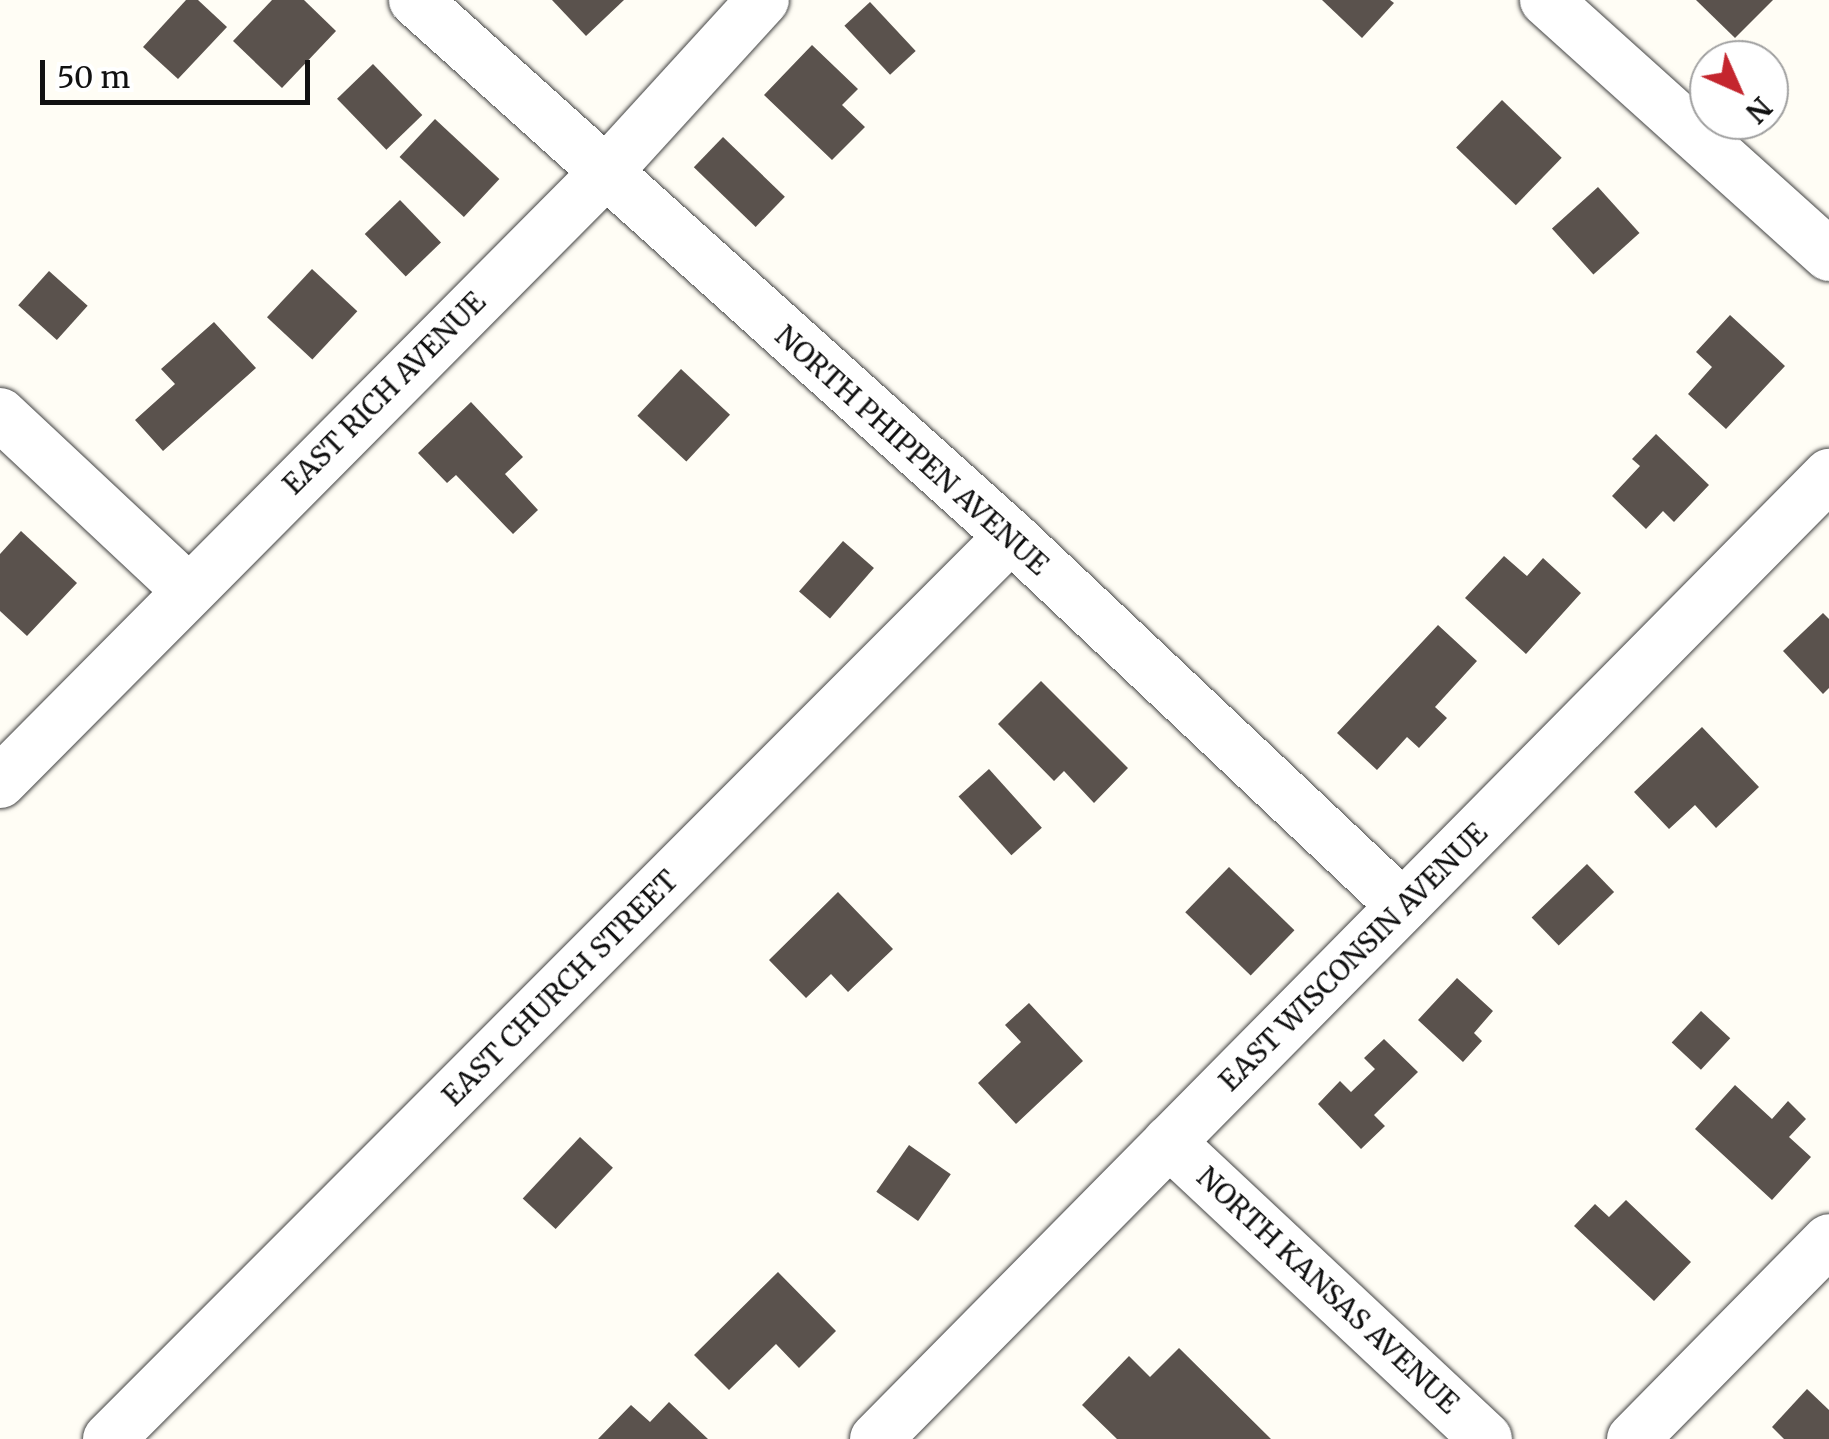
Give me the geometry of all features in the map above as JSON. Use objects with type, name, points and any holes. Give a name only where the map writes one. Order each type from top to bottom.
[{"type":"street","name":"NORTH PHIPPEN AVENUE","points":[[415,0],[603,175],[1011,536],[1403,906]]},
{"type":"street","name":"EAST RICH AVENUE","points":[[0,782],[187,588],[603,175],[763,0]]},
{"type":"street","points":[[1546,0],[1829,256]]},
{"type":"street","points":[[0,414],[187,588]]},
{"type":"street","name":"EAST WISCONSIN AVENUE","points":[[876,1439],[1829,474]]},
{"type":"street","name":"EAST CHURCH STREET","points":[[109,1439],[1011,536]]},
{"type":"street","name":"NORTH KANSAS AVENUE","points":[[1170,1142],[1486,1439]]},
{"type":"street","points":[[1634,1439],[1829,1240]]},
{"type":"building","points":[[186,0],[198,0],[227,27],[178,79],[143,47]]},
{"type":"building","points":[[272,0],[304,0],[336,31],[282,88],[233,41]]},
{"type":"building","points":[[552,0],[624,0],[586,36]]},
{"type":"building","points":[[1322,0],[1390,0],[1394,3],[1362,38]]},
{"type":"building","points":[[1696,0],[1773,0],[1735,38]]},
{"type":"building","points":[[870,2],[916,51],[890,75],[844,26]]},
{"type":"building","points":[[812,45],[858,89],[842,105],[865,127],[832,160],[764,95]]},
{"type":"building","points":[[373,64],[422,115],[386,150],[337,99]]},
{"type":"building","points":[[1502,100],[1562,158],[1516,205],[1456,147]]},
{"type":"building","points":[[435,119],[499,179],[464,217],[400,157]]},
{"type":"building","points":[[723,137],[785,197],[756,227],[694,167]]},
{"type":"building","points":[[1598,187],[1639,233],[1593,275],[1552,228]]},
{"type":"building","points":[[400,200],[441,242],[406,276],[365,234]]},
{"type":"building","points":[[312,269],[357,311],[312,360],[267,317]]},
{"type":"building","points":[[49,271],[88,306],[57,340],[18,305]]},
{"type":"building","points":[[1730,315],[1785,366],[1726,429],[1688,394],[1712,367],[1696,352]]},
{"type":"building","points":[[214,322],[256,368],[163,451],[135,420],[175,384],[161,369]]},
{"type":"building","points":[[681,369],[730,415],[686,462],[637,416]]},
{"type":"building","points":[[471,402],[523,457],[505,474],[538,510],[513,534],[456,475],[447,483],[418,453]]},
{"type":"building","points":[[1656,434],[1709,485],[1674,522],[1663,511],[1646,529],[1612,496],[1640,466],[1632,459]]},
{"type":"building","points":[[21,531],[77,583],[27,636],[0,611],[0,554]]},
{"type":"building","points":[[843,541],[874,568],[830,618],[799,592]]},
{"type":"building","points":[[1504,556],[1527,576],[1543,558],[1581,593],[1526,654],[1465,598]]},
{"type":"building","points":[[1823,613],[1829,619],[1829,688],[1823,694],[1783,651]]},
{"type":"building","points":[[1438,625],[1477,661],[1435,707],[1447,718],[1419,748],[1407,737],[1377,770],[1337,733]]},
{"type":"building","points":[[1041,681],[1128,768],[1094,803],[1064,771],[1054,781],[998,724]]},
{"type":"building","points":[[1702,727],[1759,787],[1716,828],[1695,805],[1669,829],[1634,792]]},
{"type":"building","points":[[989,769],[1042,828],[1011,855],[959,796]]},
{"type":"building","points":[[1587,864],[1614,892],[1559,946],[1532,917]]},
{"type":"building","points":[[1229,867],[1294,930],[1251,976],[1185,912]]},
{"type":"building","points":[[838,892],[893,949],[848,992],[831,974],[806,998],[769,960]]},
{"type":"building","points":[[1457,978],[1493,1011],[1474,1033],[1482,1041],[1463,1062],[1418,1020]]},
{"type":"building","points":[[1029,1003],[1083,1061],[1016,1124],[978,1083],[1021,1042],[1005,1025]]},
{"type":"building","points":[[1701,1011],[1730,1038],[1701,1070],[1672,1042]]},
{"type":"building","points":[[1384,1039],[1418,1072],[1374,1115],[1385,1126],[1361,1149],[1318,1104],[1340,1081],[1351,1092],[1375,1069],[1364,1058]]},
{"type":"building","points":[[1735,1085],[1772,1119],[1788,1101],[1806,1119],[1789,1137],[1811,1157],[1772,1200],[1695,1129]]},
{"type":"building","points":[[580,1137],[613,1168],[556,1229],[523,1198]]},
{"type":"building","points":[[909,1145],[951,1174],[918,1221],[876,1192]]},
{"type":"building","points":[[1626,1200],[1691,1262],[1654,1301],[1574,1226],[1595,1204],[1609,1217]]},
{"type":"building","points":[[778,1272],[836,1331],[799,1368],[776,1344],[729,1390],[694,1355]]},
{"type":"building","points":[[1179,1348],[1271,1439],[1117,1439],[1082,1405],[1129,1356],[1150,1377]]},
{"type":"building","points":[[1807,1389],[1829,1410],[1829,1439],[1784,1439],[1772,1427]]},
{"type":"building","points":[[669,1402],[708,1439],[598,1439],[631,1405],[650,1422]]}]
